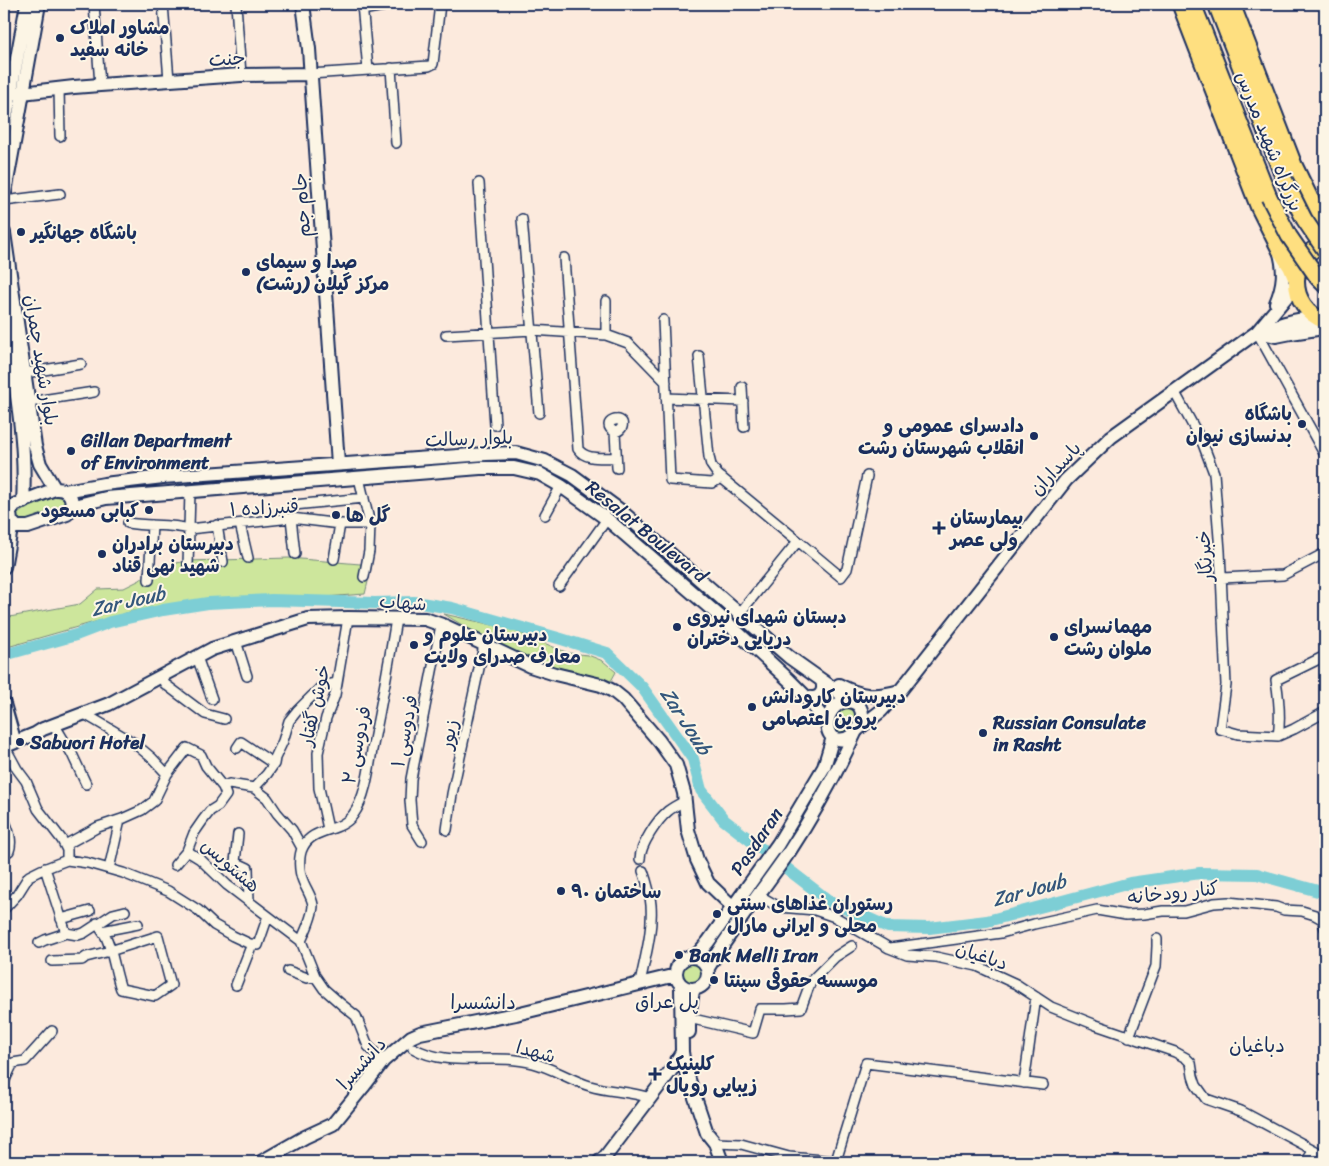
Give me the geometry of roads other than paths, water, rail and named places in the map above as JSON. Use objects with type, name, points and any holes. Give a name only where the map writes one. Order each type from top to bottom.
[{"type":"highway","name":"بزرگراه شهید مدرس","points":[[1180,4],[1264,218],[1278,248],[1293,270],[1298,294],[1303,305],[1311,313],[1324,321]]},
{"type":"highway","name":"بزرگراه شهید مدرس","points":[[1193,4],[1272,204],[1295,246],[1325,285]]},
{"type":"highway","name":"بزرگراه شهید مدرس","points":[[1216,4],[1284,179],[1304,219],[1325,250]]},
{"type":"highway","name":"بزرگراه شهید مدرس","points":[[1232,4],[1294,165],[1325,223]]},
{"type":"highway","points":[[1264,218],[1269,224],[1279,228],[1287,229],[1297,226],[1303,221],[1308,212],[1310,202],[1308,194]]},
{"type":"highway","points":[[1296,280],[1304,258],[1312,250],[1325,244]]},
{"type":"main road","points":[[4,198],[16,93],[23,54],[27,4]]},
{"type":"main road","points":[[23,54],[39,4]]},
{"type":"main road","name":"جام جم","points":[[303,4],[309,49],[338,464]]},
{"type":"main road","name":"جنت","points":[[16,93],[169,80],[310,74]]},
{"type":"main road","points":[[4,128],[16,93]]},
{"type":"main road","name":"بلوار شهید چمران","points":[[4,233],[35,446],[40,464],[60,490],[70,496],[71,508]]},
{"type":"main road","points":[[1269,318],[1282,288],[1278,248]]},
{"type":"main road","points":[[1256,332],[1290,292],[1296,280]]},
{"type":"main road","name":"بلوار شهید چمران","points":[[4,311],[21,428],[23,502]]},
{"type":"main road","points":[[1256,332],[1310,318],[1324,321]]},
{"type":"main road","name":"پاسداران","points":[[857,731],[881,712],[900,691],[1066,480],[1112,437],[1256,332]]},
{"type":"main road","name":"بلوار رسالت","points":[[7,514],[14,506],[60,490],[104,484],[163,477],[516,453],[546,461],[572,475],[621,511],[789,657],[854,702]]},
{"type":"main road","points":[[23,472],[32,476],[37,474],[40,470],[40,464]]},
{"type":"main road","name":"Resalat Boulevard","points":[[10,529],[28,527],[67,514],[71,508],[106,498],[480,468],[514,468],[540,474],[561,486],[607,519],[724,620],[789,680],[827,723]]},
{"type":"main road","points":[[217,473],[218,488]]},
{"type":"main road","points":[[104,484],[100,494],[106,498]]},
{"type":"main road","points":[[4,567],[11,521],[7,514]]},
{"type":"main road","name":"شهاب","points":[[8,744],[33,730],[109,704],[212,649],[308,619],[425,619],[530,666],[601,685],[623,699],[659,741],[676,765],[684,793],[688,830],[697,860],[708,884],[733,907]]},
{"type":"main road","points":[[789,657],[804,661],[837,684],[862,695],[876,696],[900,691]]},
{"type":"main road","points":[[806,697],[812,699],[818,697],[824,687],[822,681]]},
{"type":"main road","points":[[854,702],[860,707],[862,712],[857,731],[848,738],[833,737],[829,733],[827,723],[829,714],[841,702],[854,702],[870,704],[886,700],[900,691]]},
{"type":"main road","points":[[4,704],[8,744]]},
{"type":"main road","name":"Pasdaran","points":[[708,968],[789,852],[836,773],[857,731]]},
{"type":"main road","name":"Pasdaran","points":[[695,957],[708,942],[778,844],[824,767],[833,737]]},
{"type":"main road","points":[[684,983],[702,987],[705,984],[708,968],[703,961],[695,957],[686,958],[676,970],[684,983],[689,1018],[690,1058],[716,1132],[715,1143]]},
{"type":"main road","points":[[684,983],[682,1052],[684,1065],[707,1133],[715,1143],[722,1162]]},
{"type":"main road","name":"دانشسرا","points":[[261,1162],[332,1124],[383,1061],[411,1037],[420,1033],[516,1014],[640,984],[684,983]]},
{"type":"main road","points":[[599,1162],[605,1157],[672,1069],[682,1052]]},
{"type":"main road","points":[[672,1069],[680,1063],[684,1065]]},
{"type":"street","points":[[94,4],[100,85]]},
{"type":"street","points":[[164,4],[169,80]]},
{"type":"street","points":[[236,4],[241,76]]},
{"type":"street","name":"جنت","points":[[310,74],[430,66],[434,63],[440,4]]},
{"type":"street","points":[[368,70],[362,7],[390,5]]},
{"type":"street","points":[[391,68],[396,143]]},
{"type":"street","points":[[58,89],[60,136]]},
{"type":"street","points":[[479,183],[495,425]]},
{"type":"street","points":[[4,202],[60,194]]},
{"type":"street","points":[[522,219],[539,414]]},
{"type":"street","points":[[564,258],[578,449],[583,455],[588,457],[617,463],[615,432]]},
{"type":"street","points":[[606,301],[606,335]]},
{"type":"street","points":[[663,320],[670,480],[712,482],[722,478]]},
{"type":"street","points":[[446,335],[532,330],[606,335],[628,343],[666,382]]},
{"type":"street","points":[[1256,332],[1325,455]]},
{"type":"street","points":[[699,356],[709,462],[713,469],[841,577],[847,569],[867,476]]},
{"type":"street","points":[[25,372],[81,364]]},
{"type":"street","points":[[742,387],[744,427]]},
{"type":"street","name":"خبرنگار","points":[[1174,391],[1203,444],[1214,473],[1222,578],[1226,685],[1220,729],[1238,734],[1278,736]]},
{"type":"street","points":[[29,402],[94,392]]},
{"type":"street","points":[[666,398],[743,400]]},
{"type":"street","points":[[359,478],[370,524],[369,551],[364,577]]},
{"type":"street","points":[[545,515],[561,486]]},
{"type":"street","points":[[188,566],[190,490]]},
{"type":"street","points":[[294,505],[364,498]]},
{"type":"street","points":[[291,518],[295,554]]},
{"type":"street","name":"قنبرزاده ۱","points":[[128,523],[181,526],[189,529],[291,518],[340,524],[370,524]]},
{"type":"street","points":[[558,586],[607,519]]},
{"type":"street","points":[[240,524],[248,558]]},
{"type":"street","points":[[334,559],[340,524]]},
{"type":"street","points":[[149,580],[152,525]]},
{"type":"street","points":[[217,526],[222,562]]},
{"type":"street","points":[[739,614],[798,541]]},
{"type":"street","points":[[1222,578],[1283,575],[1325,553]]},
{"type":"street","name":"خوش گفتار","points":[[328,829],[319,788],[318,753],[326,718],[335,694],[348,618]]},
{"type":"street","name":"فردوسی ۲","points":[[302,848],[311,837],[340,826],[353,816],[362,798],[384,691],[396,619]]},
{"type":"street","name":"فردوسی ۱","points":[[422,841],[412,825],[411,779],[441,625]]},
{"type":"street","points":[[236,641],[247,676]]},
{"type":"street","name":"زیور","points":[[447,830],[452,794],[484,644]]},
{"type":"street","points":[[197,656],[212,699]]},
{"type":"street","points":[[1325,656],[1276,680],[1278,736],[1294,730],[1325,712]]},
{"type":"street","points":[[161,676],[165,684],[205,714],[224,720]]},
{"type":"street","points":[[254,788],[274,764],[289,721],[296,711],[322,686],[337,683]]},
{"type":"street","points":[[83,713],[134,743],[167,774]]},
{"type":"street","points":[[49,726],[72,754],[86,784]]},
{"type":"street","points":[[237,748],[241,742],[274,764]]},
{"type":"street","points":[[8,744],[17,769],[26,780],[38,809],[62,840],[67,850],[67,860]]},
{"type":"street","points":[[65,846],[98,827],[142,810],[154,800],[167,774],[187,748],[201,755],[206,766],[224,787],[229,784],[254,788],[267,798],[292,830],[302,848],[300,861],[302,879],[313,906],[301,941],[315,976],[324,989],[356,1016],[368,1046],[383,1061]]},
{"type":"street","name":"هشتویس","points":[[224,787],[226,795],[218,806],[210,811],[203,820],[194,834],[187,851],[200,860],[227,886],[301,941]]},
{"type":"street","points":[[640,859],[641,851],[655,826],[667,812],[685,801]]},
{"type":"street","points":[[4,819],[11,846],[10,851]]},
{"type":"street","points":[[109,869],[120,820]]},
{"type":"street","points":[[238,834],[235,862],[248,868],[248,902]]},
{"type":"street","points":[[175,865],[187,851]]},
{"type":"street","points":[[4,910],[17,895],[29,876],[67,860],[88,863],[123,873],[168,891],[198,910],[214,925],[252,944],[258,945],[268,916]]},
{"type":"street","points":[[45,868],[66,933]]},
{"type":"street","points":[[640,984],[649,936],[651,907],[643,870]]},
{"type":"street","name":"دباغیان","points":[[758,895],[779,907],[816,910],[834,917],[888,948],[908,955],[936,957],[976,966],[1016,984],[1051,1007],[1129,1037],[1175,1052],[1191,1063],[1196,1085],[1206,1099],[1241,1111],[1314,1150]]},
{"type":"street","name":"کنار رودخانه","points":[[888,948],[1001,933],[1097,910],[1126,915],[1144,914],[1163,911],[1184,911],[1214,903],[1228,902],[1302,911],[1322,919],[1325,928]]},
{"type":"street","points":[[61,918],[90,911]]},
{"type":"street","points":[[100,927],[112,914],[125,912]]},
{"type":"street","points":[[39,943],[66,933],[78,935],[100,927],[138,924]]},
{"type":"street","points":[[52,961],[82,960],[86,957],[110,951],[158,936],[171,985],[156,996],[121,989],[110,951],[107,939],[100,927]]},
{"type":"street","points":[[1129,1037],[1156,966],[1157,939]]},
{"type":"street","points":[[236,986],[252,944]]},
{"type":"street","points":[[689,1018],[753,1033],[760,1010],[801,1008],[811,981],[835,957],[852,946]]},
{"type":"street","points":[[288,971],[307,978],[315,976]]},
{"type":"street","points":[[1024,1083],[1036,997]]},
{"type":"street","points":[[4,1082],[13,1063],[25,1061],[52,1031]]},
{"type":"street","name":"شهدا","points":[[412,1048],[422,1054],[448,1059],[504,1059],[533,1063],[590,1086],[638,1094],[650,1098]]},
{"type":"street","points":[[715,1143],[741,1144],[789,1157],[841,1162],[866,1063],[1044,1085]]},
{"type":"street","points":[[1306,1162],[1314,1150],[1325,1156]]},
{"type":"waterway","name":"Zar Joub","points":[[4,655],[76,635],[110,622],[163,610],[208,603],[272,600],[375,603],[414,602],[452,608],[607,653],[642,687],[693,759],[701,790],[724,820],[829,901],[888,927],[929,928],[987,921],[1130,883],[1200,873],[1257,874],[1325,893]]},
{"type":"place","name":"مشاور املاک خانه سفید","points":[[60,38]]},
{"type":"place","name":"باشگاه جهانگیر","points":[[21,232]]},
{"type":"place","name":"صدا و سیمای مرکز گیلان (رشت)","points":[[246,272]]},
{"type":"place","name":"باشگاه بدنسازی نیوان","points":[[1302,424]]},
{"type":"place","name":"دادسرای عمومی و انقلاب شهرستان رشت","points":[[1034,436]]},
{"type":"place","name":"Gillan Department of Environment","points":[[71,451]]},
{"type":"place","name":"کبابی مسعود","points":[[149,510]]},
{"type":"place","name":"گل ها","points":[[336,515]]},
{"type":"place","name":"بیمارستان ولی عصر","points":[[939,528]]},
{"type":"place","name":"دبیرستان برادران شهید نهی قناد","points":[[102,554]]},
{"type":"place","name":"دبستان شهدای نیروی دریایی دختران","points":[[677,627]]},
{"type":"place","name":"مهمانسرای ملوان رشت","points":[[1054,637]]},
{"type":"place","name":"دبیرستان علوم و معارف صدرای ولایت","points":[[414,645]]},
{"type":"place","name":"دبیرستان کارودانش پروین اعتصامی","points":[[752,707]]},
{"type":"place","name":"Russian Consulate in Rasht","points":[[983,733]]},
{"type":"place","name":"Sabuori Hotel","points":[[20,742]]},
{"type":"place","name":"ساختمان ۹۰","points":[[561,891]]},
{"type":"place","name":"رستوران غذاهای سنتی محلی و ایرانی مارال","points":[[717,914]]},
{"type":"place","name":"Bank Melli Iran","points":[[679,955]]},
{"type":"place","name":"موسسه حقوقی سپنتا","points":[[714,980]]},
{"type":"place","name":"کلینیک زیبایی رویال","points":[[655,1074]]},
{"type":"district","name":"پل عراق","points":[[667,1001]]},
{"type":"district","name":"دانشسرا","points":[[483,1002]]},
{"type":"district","name":"دباغیان","points":[[1257,1045]]}]
